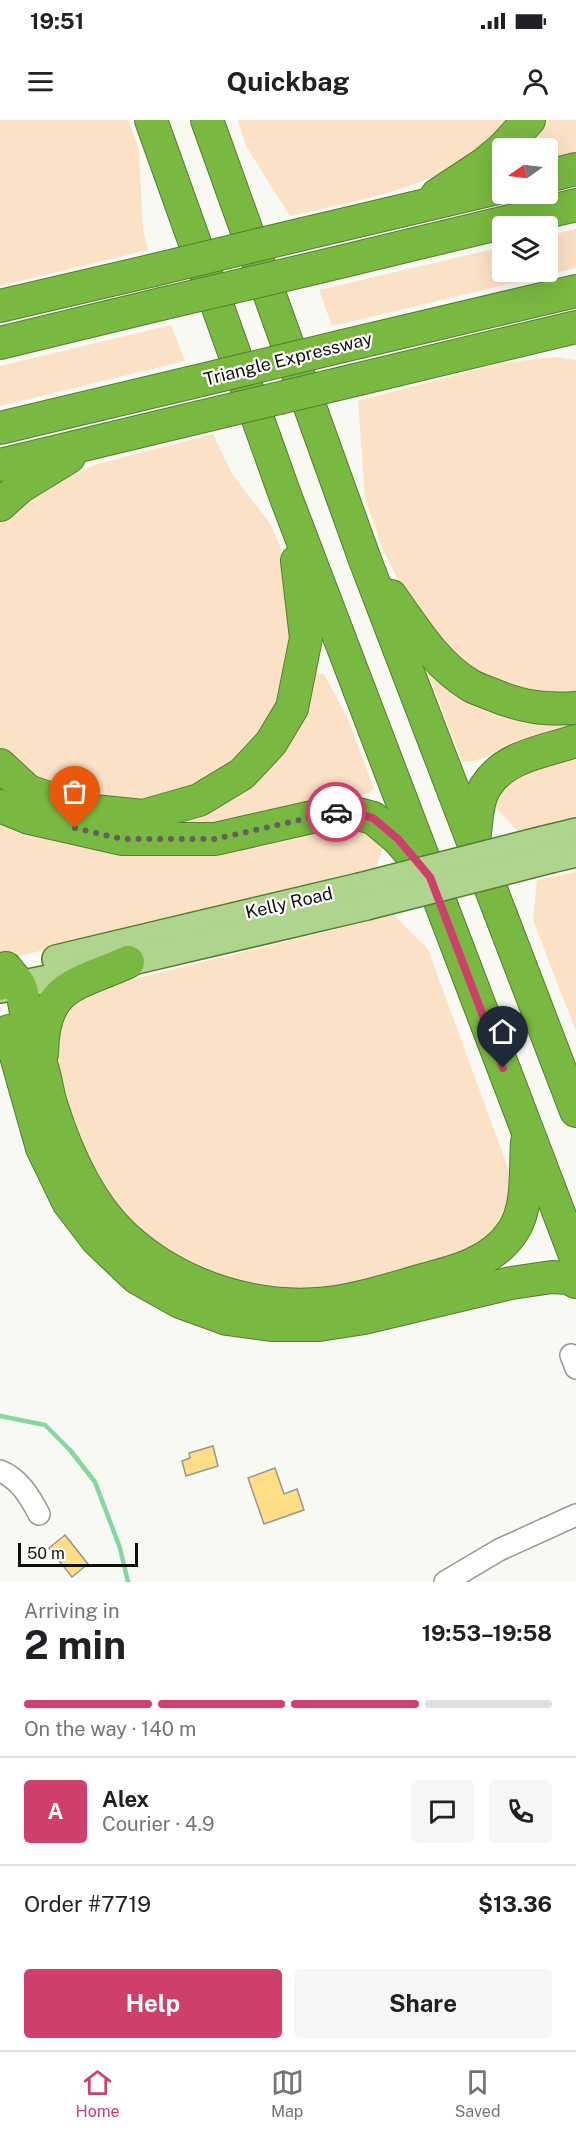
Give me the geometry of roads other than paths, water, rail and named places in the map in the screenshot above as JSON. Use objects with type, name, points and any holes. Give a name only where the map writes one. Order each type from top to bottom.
[{"type":"highway","points":[[513,138],[529,120]]},
{"type":"highway","points":[[151,123],[285,495],[576,1258]]},
{"type":"highway","points":[[212,129],[365,560],[576,1112]]},
{"type":"highway","points":[[420,206],[492,158]]},
{"type":"highway","points":[[558,174],[576,169]]},
{"type":"highway","points":[[3,305],[492,189]]},
{"type":"highway","points":[[0,343],[576,205]]},
{"type":"highway","name":"Triangle Expressway","points":[[0,428],[576,291]]},
{"type":"highway","points":[[0,465],[576,327]]},
{"type":"highway","points":[[486,349],[576,350]]},
{"type":"highway","points":[[0,505],[20,488],[93,442]]},
{"type":"highway","points":[[0,765],[28,791],[84,810],[143,816],[199,800],[242,774],[271,744],[292,708],[306,638],[301,586],[285,495]]},
{"type":"highway","points":[[365,560],[413,627],[442,662],[470,686],[516,704],[550,709],[576,708]]},
{"type":"highway","points":[[474,844],[480,802],[485,786],[503,767],[530,755],[576,741]]},
{"type":"highway","points":[[0,806],[29,818],[122,839],[215,839],[343,810],[373,818],[398,839],[430,877]]},
{"type":"highway","points":[[41,1064],[45,1021],[53,1001],[70,986],[128,962]]},
{"type":"highway","points":[[4,992],[41,1064],[62,1138],[81,1179],[100,1208],[125,1237],[163,1266],[218,1292],[248,1299],[300,1304],[336,1302],[458,1270],[478,1262],[496,1249],[513,1230],[521,1210],[525,1186],[527,1132]]},
{"type":"highway","points":[[4,992],[42,1148],[68,1202],[97,1240],[137,1278],[180,1302],[227,1318],[272,1325],[319,1325],[364,1318],[511,1283],[552,1277],[568,1278],[576,1282]]},
{"type":"main road","name":"Kelly Road","points":[[4,992],[45,961],[363,897],[557,851],[576,832]]},
{"type":"main road","name":"Kelly Road","points":[[4,992],[128,962],[363,897]]},
{"type":"lane","points":[[0,1471],[18,1483],[29,1495],[39,1514]]},
{"type":"lane","points":[[445,1582],[499,1550],[576,1515]]},
{"type":"waterway","points":[[0,1416],[45,1425],[70,1450],[95,1482],[120,1548],[128,1582]]}]
